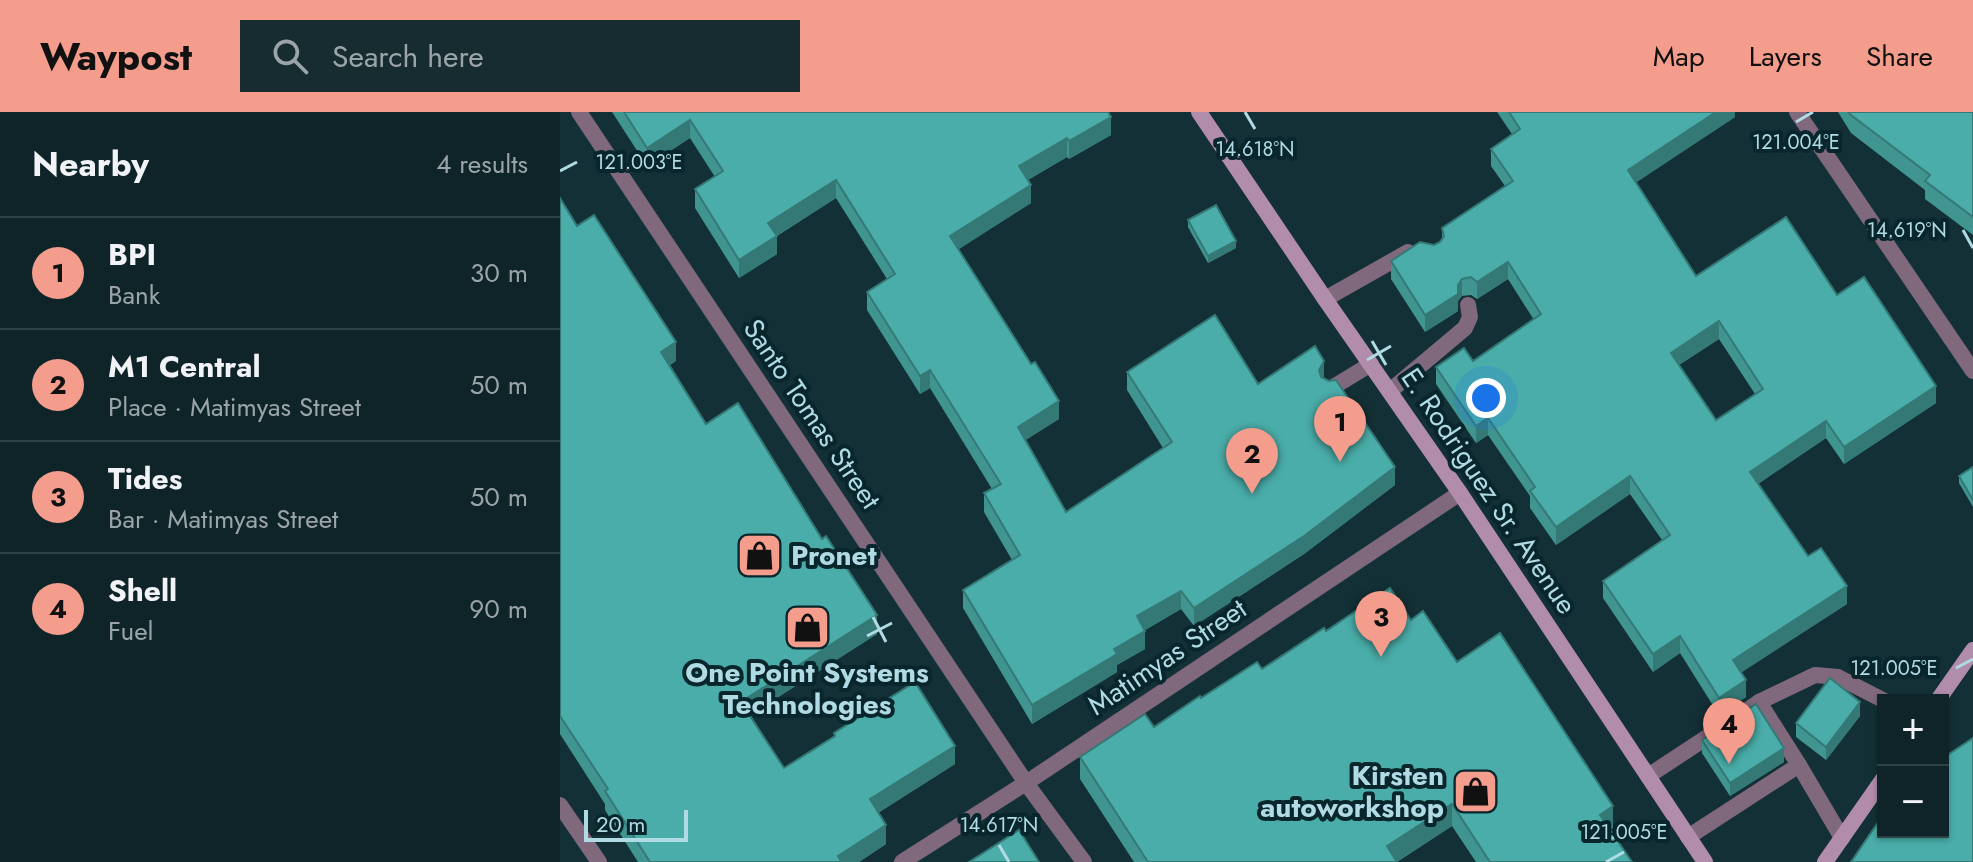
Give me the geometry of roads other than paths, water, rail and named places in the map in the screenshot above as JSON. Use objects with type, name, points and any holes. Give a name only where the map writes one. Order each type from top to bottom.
[{"type":"main road","name":"E. Rodriguez Sr. Avenue","points":[[1199,112],[1460,493],[1705,862]]},
{"type":"main road","points":[[1942,694],[1973,650]]},
{"type":"main road","points":[[1825,862],[1877,788]]},
{"type":"street","name":"Santo Tomas Street","points":[[579,112],[1026,783],[1084,862]]},
{"type":"street","points":[[1797,112],[1973,371]]},
{"type":"street","points":[[1325,299],[1413,249],[1424,248]]},
{"type":"street","points":[[1390,391],[1465,328],[1470,317],[1468,305]]},
{"type":"street","points":[[1330,389],[1371,364]]},
{"type":"street","name":"Matimyas Street","points":[[902,862],[1026,783],[1460,493]]},
{"type":"street","points":[[1648,776],[1759,702],[1815,675],[1838,677],[1877,697]]},
{"type":"street","points":[[1759,702],[1842,838]]},
{"type":"street","points":[[1688,837],[1799,765]]},
{"type":"street","points":[[560,805],[599,862]]},
{"type":"place","name":"BPI","points":[[1340,462]]},
{"type":"place","name":"M1 Central","points":[[1252,494]]},
{"type":"place","name":"Pronet","points":[[760,555]]},
{"type":"place","name":"One Point Systems Technologies","points":[[807,628]]},
{"type":"place","name":"Tides","points":[[1381,657]]},
{"type":"place","name":"Shell","points":[[1729,764]]},
{"type":"place","name":"Kirsten autoworkshop","points":[[1475,791]]}]
